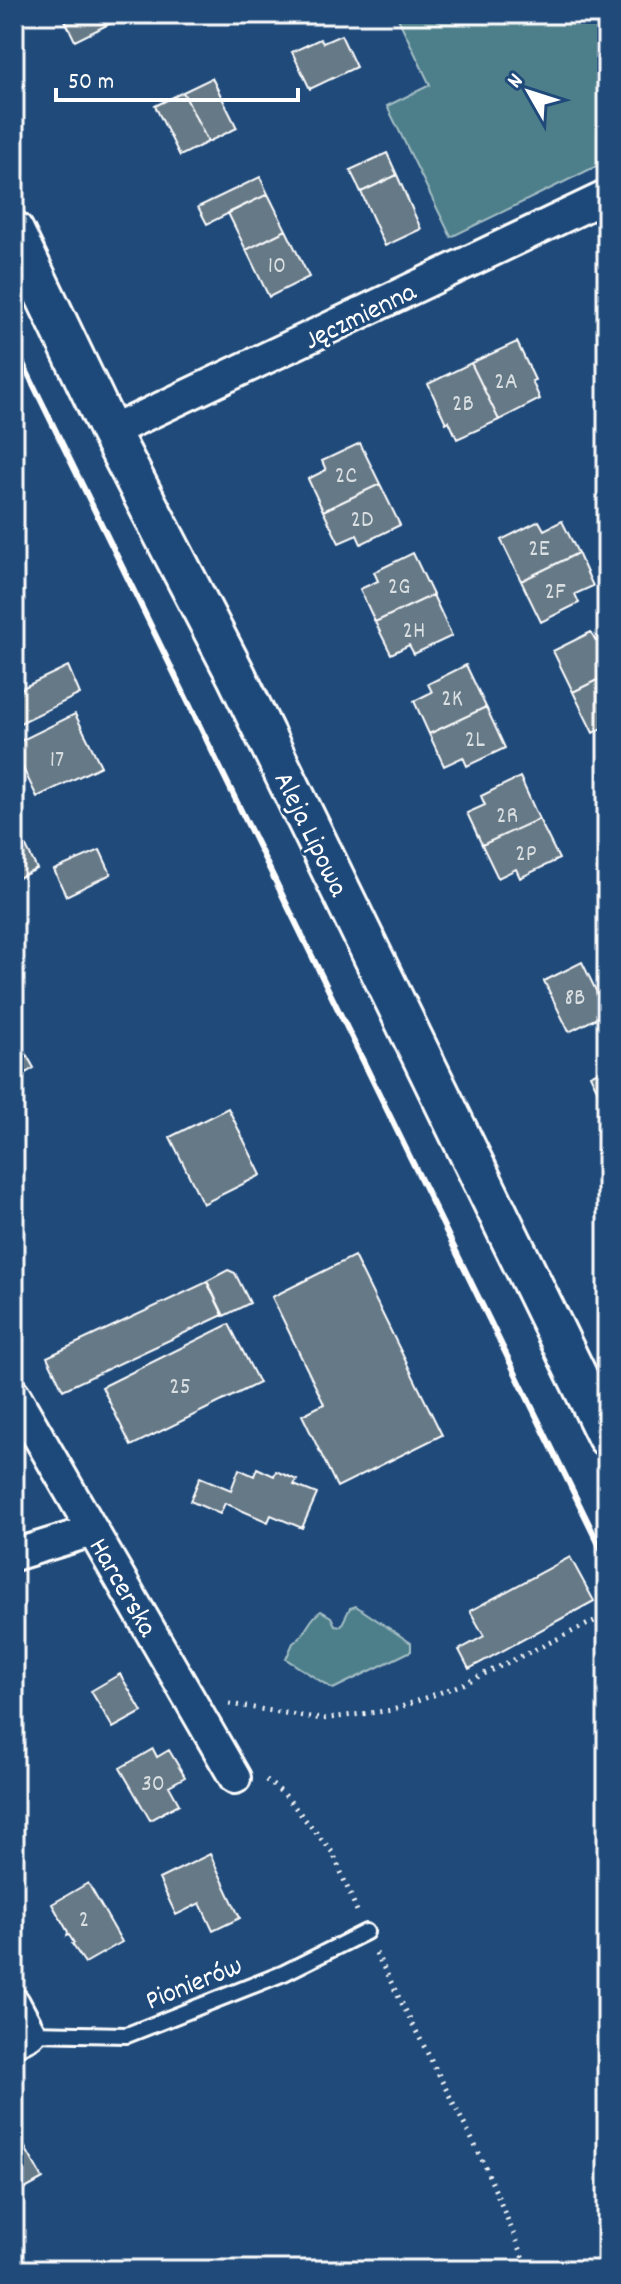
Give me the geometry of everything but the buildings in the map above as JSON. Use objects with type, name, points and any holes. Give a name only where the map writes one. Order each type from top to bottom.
[{"type":"street","name":"Jęczmienna","points":[[110,432],[607,196]]},
{"type":"street","name":"Aleja Lipowa","points":[[14,231],[110,432],[236,675],[607,1437]]},
{"type":"street","name":"Harcerska","points":[[14,1394],[235,1778]]},
{"type":"street","points":[[14,1555],[92,1531]]},
{"type":"street","points":[[14,2003],[22,2037]]},
{"type":"lane","name":"Pionierów","points":[[22,2037],[127,2035],[284,1973],[366,1932]]},
{"type":"path","points":[[188,1695],[254,1710],[322,1719],[393,1710],[463,1684],[605,1616],[607,1621]]},
{"type":"path","points":[[235,1778],[252,1769],[284,1794],[333,1853],[366,1932],[481,2157],[529,2270]]},
{"type":"green space","points":[[396,14],[607,14],[607,161],[451,237],[387,106],[430,85]]},
{"type":"green space","points":[[356,1606],[411,1643],[411,1651],[333,1689],[286,1659],[293,1643],[321,1611],[331,1617],[335,1625],[341,1626],[350,1608]]},
{"type":"railway","points":[[14,345],[607,1561]]}]
